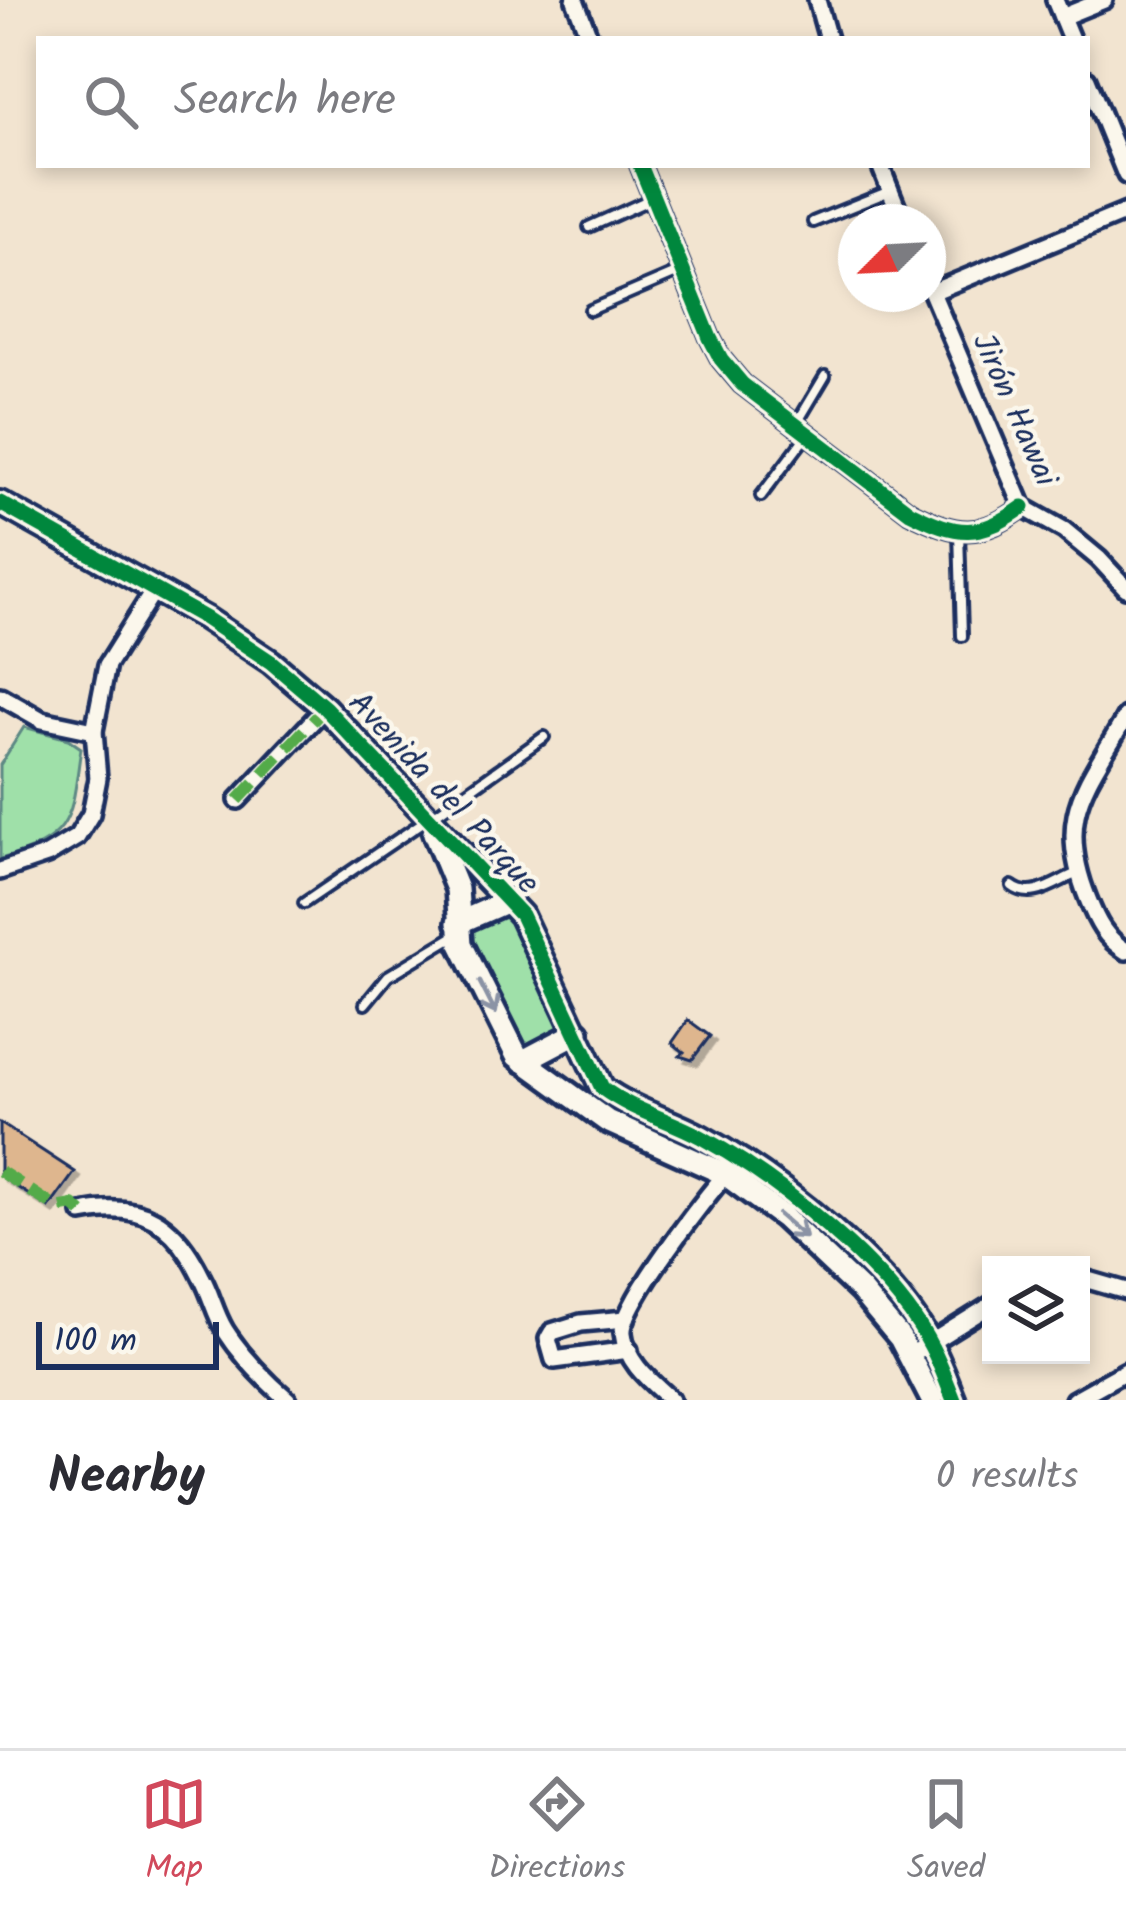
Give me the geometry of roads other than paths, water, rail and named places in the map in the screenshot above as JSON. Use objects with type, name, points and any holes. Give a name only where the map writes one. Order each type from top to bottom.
[{"type":"street","points":[[575,0],[584,36]]},
{"type":"street","points":[[817,0],[827,36]]},
{"type":"street","points":[[1055,0],[1070,36]]},
{"type":"street","points":[[1062,17],[1104,0]]},
{"type":"street","points":[[1090,86],[1126,175]]},
{"type":"street","points":[[641,168],[726,366],[754,395],[910,512],[939,526],[970,533],[1000,523],[1023,507]]},
{"type":"street","points":[[881,168],[896,204]]},
{"type":"street","points":[[946,281],[1126,212]]},
{"type":"street","name":"Jirón Hawai","points":[[941,312],[1023,507],[1064,530],[1126,588]]},
{"type":"street","name":"Avenida del Parque","points":[[0,503],[271,662],[326,708],[521,915],[602,1088],[626,1106],[698,1136],[826,1255],[900,1338],[932,1400]]},
{"type":"street","points":[[0,872],[47,855],[77,837],[91,814],[98,778],[94,731],[107,665],[154,590]]},
{"type":"street","points":[[0,696],[42,720],[94,731]]},
{"type":"street","points":[[238,800],[326,708]]},
{"type":"street","points":[[1126,716],[1089,774],[1072,843],[1076,875],[1101,928],[1126,951]]},
{"type":"street","name":"Avenida del Parque","points":[[427,816],[457,889],[458,928],[523,1061],[607,1121],[732,1167],[845,1244],[892,1292],[931,1345],[953,1400]]},
{"type":"street","points":[[458,928],[510,900]]},
{"type":"street","points":[[523,1061],[578,1032]]},
{"type":"street","points":[[671,1400],[635,1367],[622,1330],[633,1299],[732,1167]]},
{"type":"street","points":[[82,1213],[125,1207],[144,1213],[168,1231],[199,1270],[232,1340],[288,1400]]},
{"type":"street","points":[[1090,1281],[1126,1292]]},
{"type":"street","points":[[909,1356],[982,1311]]},
{"type":"street","points":[[626,1319],[581,1323],[551,1332],[548,1339],[554,1360],[629,1350]]},
{"type":"street","points":[[1074,1400],[1126,1371]]},
{"type":"lane","points":[[813,222],[891,191]]},
{"type":"lane","points":[[589,227],[653,198]]},
{"type":"lane","points":[[590,310],[682,271]]},
{"type":"lane","points":[[761,496],[802,429],[825,376]]},
{"type":"lane","points":[[959,531],[962,636]]},
{"type":"lane","points":[[304,903],[544,736]]},
{"type":"lane","points":[[1012,886],[1032,893],[1076,875]]},
{"type":"lane","points":[[365,1004],[388,976],[458,928]]}]
